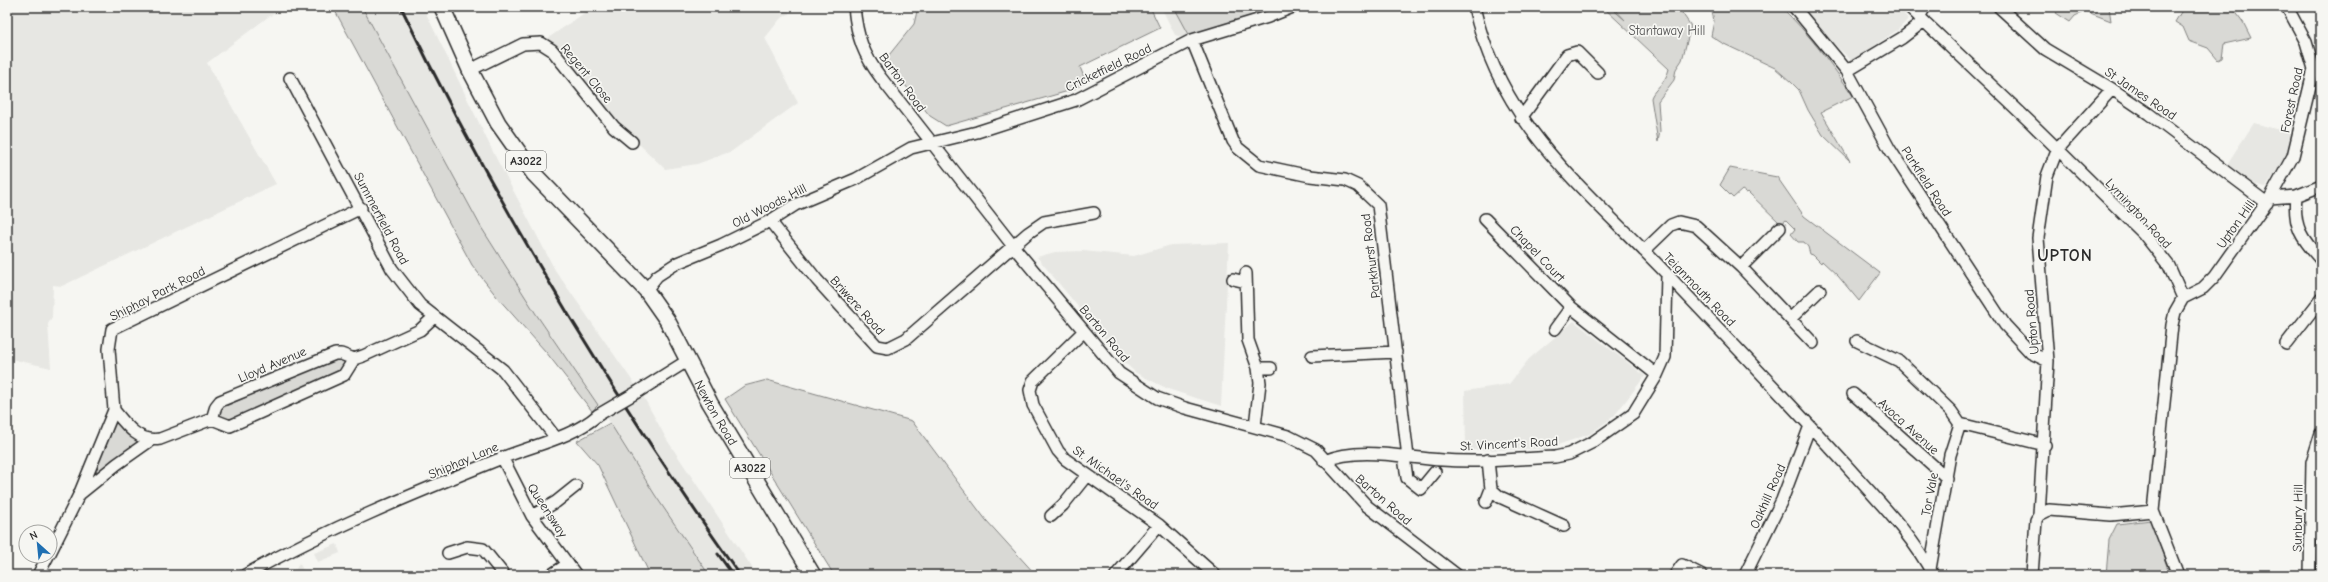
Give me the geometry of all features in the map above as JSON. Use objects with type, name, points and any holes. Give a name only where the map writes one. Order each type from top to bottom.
[{"type":"main road","name":"A3022","points":[[442,7],[470,70],[498,123],[534,174],[646,290]]},
{"type":"main road","name":"Newton Road","points":[[646,290],[667,320],[687,362],[710,403],[813,575]]},
{"type":"street","name":"Barton Road","points":[[854,7],[857,35],[870,64],[1013,246],[1119,373],[1157,398],[1185,408],[1288,436],[1316,450],[1324,461],[1367,506],[1457,575]]},
{"type":"street","name":"Cricketfield Road","points":[[931,142],[977,132],[1076,100],[1192,40],[1268,17],[1293,7]]},
{"type":"street","name":"Teignmouth Road","points":[[1474,7],[1479,28],[1499,80],[1521,118],[1546,152],[1603,212],[1667,274],[1810,426],[1908,537],[1932,572]]},
{"type":"street","name":"Parkfield Road","points":[[1794,7],[1847,71],[1892,152],[2005,325],[2032,353],[2048,361]]},
{"type":"street","name":"Lymington Road","points":[[1909,7],[2143,233],[2169,266],[2182,298]]},
{"type":"street","points":[[1847,71],[1902,38],[1921,19],[1925,7]]},
{"type":"street","name":"St James Road","points":[[1999,7],[2045,49],[2112,89],[2269,200]]},
{"type":"street","name":"Forest Road","points":[[2269,200],[2292,156],[2314,69],[2306,42],[2287,7]]},
{"type":"street","name":"Parkhurst Road","points":[[1192,40],[1233,141],[1238,148],[1259,164],[1310,176],[1345,180],[1358,186],[1378,205],[1396,352],[1407,478],[1421,489],[1435,472]]},
{"type":"street","name":"Regent Close","points":[[470,70],[523,44],[541,43],[552,50],[614,127],[632,142]]},
{"type":"street","points":[[1521,118],[1567,55],[1577,52],[1598,73]]},
{"type":"street","name":"Summerfield Road","points":[[290,78],[361,208],[392,269],[420,305],[503,370],[556,438]]},
{"type":"street","name":"Upton Road","points":[[2032,575],[2036,520],[2040,515],[2045,445],[2048,361],[2038,238],[2047,176],[2057,150],[2112,89]]},
{"type":"street","name":"Old Woods Hill","points":[[646,290],[657,276],[677,263],[721,245],[770,222],[795,205],[856,179],[912,148],[931,142]]},
{"type":"street","name":"Upton Hill","points":[[2182,298],[2203,288],[2214,277],[2269,200],[2296,196],[2321,186]]},
{"type":"street","points":[[2296,196],[2294,215],[2298,227],[2306,243],[2321,260]]},
{"type":"street","name":"Shiphay Park Road","points":[[58,536],[78,495],[114,410],[109,349],[112,329],[361,208]]},
{"type":"street","name":"Briwere Road","points":[[770,222],[817,280],[876,346],[888,348],[906,339],[1028,233],[1044,222],[1094,213]]},
{"type":"street","name":"Chapel Court","points":[[1485,219],[1571,307],[1657,375]]},
{"type":"street","points":[[1644,251],[1671,225],[1679,222],[1688,222],[1696,226],[1741,267],[1813,343]]},
{"type":"street","points":[[1741,267],[1780,228]]},
{"type":"street","name":"St. Vincent's Road","points":[[1324,461],[1340,455],[1357,453],[1442,460],[1488,460],[1555,457],[1583,448],[1613,430],[1633,414],[1657,375],[1665,357],[1667,274]]},
{"type":"street","points":[[1233,279],[1246,277],[1248,340],[1258,368],[1260,383],[1255,426]]},
{"type":"street","points":[[1790,319],[1820,290]]},
{"type":"street","points":[[2178,575],[2153,511],[2172,324],[2175,312],[2182,298]]},
{"type":"street","points":[[2286,344],[2321,299]]},
{"type":"street","points":[[1555,329],[1571,307]]},
{"type":"street","points":[[78,495],[117,464],[151,440],[212,419],[230,426],[344,375],[354,359],[420,330],[434,317]]},
{"type":"street","name":"St. Michael's Road","points":[[1084,331],[1033,381],[1030,390],[1033,405],[1058,451],[1087,475],[1159,525],[1215,575]]},
{"type":"street","points":[[1857,341],[1900,361],[1951,411],[1960,424],[2045,445]]},
{"type":"street","points":[[1312,356],[1337,360],[1396,352]]},
{"type":"street","name":"Lloyd Avenue","points":[[212,419],[216,406],[220,401],[335,354],[341,354],[354,359]]},
{"type":"street","name":"Shiphay Lane","points":[[245,575],[351,520],[502,458],[556,438],[591,421],[598,415],[687,362]]},
{"type":"street","points":[[1258,368],[1271,368]]},
{"type":"street","name":"Avoca Avenue","points":[[1853,394],[1947,478]]},
{"type":"street","points":[[114,410],[138,435],[151,440]]},
{"type":"street","name":"Tor Vale","points":[[1932,572],[1950,455],[1960,424]]},
{"type":"street","name":"Oakhill Road","points":[[1745,575],[1782,500],[1810,426]]},
{"type":"street","name":"Sunbury Hill","points":[[2310,575],[2312,462],[2321,433]]},
{"type":"street","name":"Queensway","points":[[502,458],[532,516],[576,575]]},
{"type":"street","points":[[1486,502],[1491,489],[1488,460]]},
{"type":"street","points":[[2312,462],[2321,471]]},
{"type":"street","points":[[1051,516],[1063,505],[1087,475]]},
{"type":"street","points":[[532,516],[556,502],[576,486]]},
{"type":"street","points":[[1491,489],[1500,497],[1564,526]]},
{"type":"street","points":[[2040,515],[2049,510],[2111,515],[2153,511]]},
{"type":"street","points":[[1116,575],[1159,525]]},
{"type":"street","points":[[448,554],[457,548],[467,547],[482,549],[504,575]]},
{"type":"street","points":[[38,575],[44,564]]},
{"type":"street","points":[[551,575],[568,564]]},
{"type":"street","points":[[1675,575],[1682,565],[1702,575]]},
{"type":"shaded area","points":[[7,7],[288,7],[268,17],[207,63],[276,184],[62,286],[53,285],[52,317],[48,324],[51,368],[11,359],[7,364]]},
{"type":"shaded area","points":[[362,7],[423,7],[494,154],[555,270],[643,396],[667,440],[757,575],[709,575],[655,495],[610,423],[536,314],[481,227]]},
{"type":"shaded area","points":[[593,7],[788,7],[789,14],[780,19],[765,38],[798,103],[732,151],[697,164],[665,169],[640,145],[632,142],[541,43]]},
{"type":"shaded area","points":[[1161,7],[1283,7],[1192,40],[1175,35]]},
{"type":"shaded area","points":[[1795,7],[1899,7],[1908,19],[1899,29],[1852,61]]},
{"type":"shaded area","points":[[2254,123],[2294,134],[2283,161],[2266,187],[2252,184],[2227,164]]},
{"type":"shaded area","points":[[1229,243],[1221,406],[1168,389],[1136,373],[1123,361],[1037,257],[1055,252],[1083,251],[1134,256],[1171,245]]},
{"type":"shaded area","points":[[1574,321],[1645,376],[1614,416],[1590,434],[1546,449],[1466,450],[1465,391],[1509,384],[1529,359]]},
{"type":"shaded area","points":[[337,544],[340,553],[318,562],[314,553]]},
{"type":"shaded area","points":[[299,563],[306,575],[285,575],[296,569]]},
{"type":"green space","points":[[333,7],[362,7],[481,227],[536,314],[598,405],[592,411],[546,352],[497,297],[472,265]]},
{"type":"green space","points":[[918,7],[1150,7],[1160,28],[1080,67],[1086,82],[1072,90],[946,126],[930,116],[885,60],[914,24]]},
{"type":"green space","points":[[1174,7],[1283,7],[1192,40]]},
{"type":"green space","name":"Stantaway Hill","points":[[1603,7],[1610,7],[1625,20],[1613,7],[1678,7],[1691,26],[1682,60],[1676,69],[1674,80],[1658,101],[1660,131],[1658,142],[1651,98],[1663,82],[1669,69]]},
{"type":"green space","points":[[1711,7],[1781,7],[1801,28],[1828,60],[1853,96],[1821,112],[1850,161],[1823,135],[1808,110],[1799,90],[1791,82],[1775,68],[1722,43],[1711,36],[1714,21]]},
{"type":"green space","points":[[2060,7],[2103,7],[2105,9],[2109,7],[2111,21],[2085,11],[2075,16],[2070,22],[2056,13]]},
{"type":"green space","points":[[2184,7],[2232,7],[2243,22],[2251,38],[2224,44],[2222,58],[2218,60],[2208,48],[2189,41],[2183,27],[2175,22]]},
{"type":"green space","points":[[1730,168],[1777,177],[1804,216],[1880,273],[1859,301],[1838,276],[1822,261],[1821,263],[1810,254],[1808,247],[1804,242],[1798,242],[1791,234],[1795,229],[1786,220],[1781,224],[1748,192],[1747,193],[1742,190],[1733,198],[1720,185]]},
{"type":"green space","points":[[336,359],[342,359],[346,362],[345,375],[221,424],[217,413],[219,409]]},
{"type":"green space","points":[[767,380],[912,421],[986,520],[1036,575],[834,575],[725,399],[744,386]]},
{"type":"green space","points":[[115,421],[127,434],[139,441],[88,480]]},
{"type":"green space","points":[[610,423],[655,495],[709,575],[650,575],[598,465],[577,441]]},
{"type":"green space","points":[[2151,520],[2170,575],[2106,575],[2109,540],[2117,524]]},
{"type":"railway","points":[[401,7],[476,154],[558,298],[647,438],[740,575]]},
{"type":"railway","points":[[718,554],[733,575]]},
{"type":"district","name":"UPTON","points":[[2065,255]]}]
